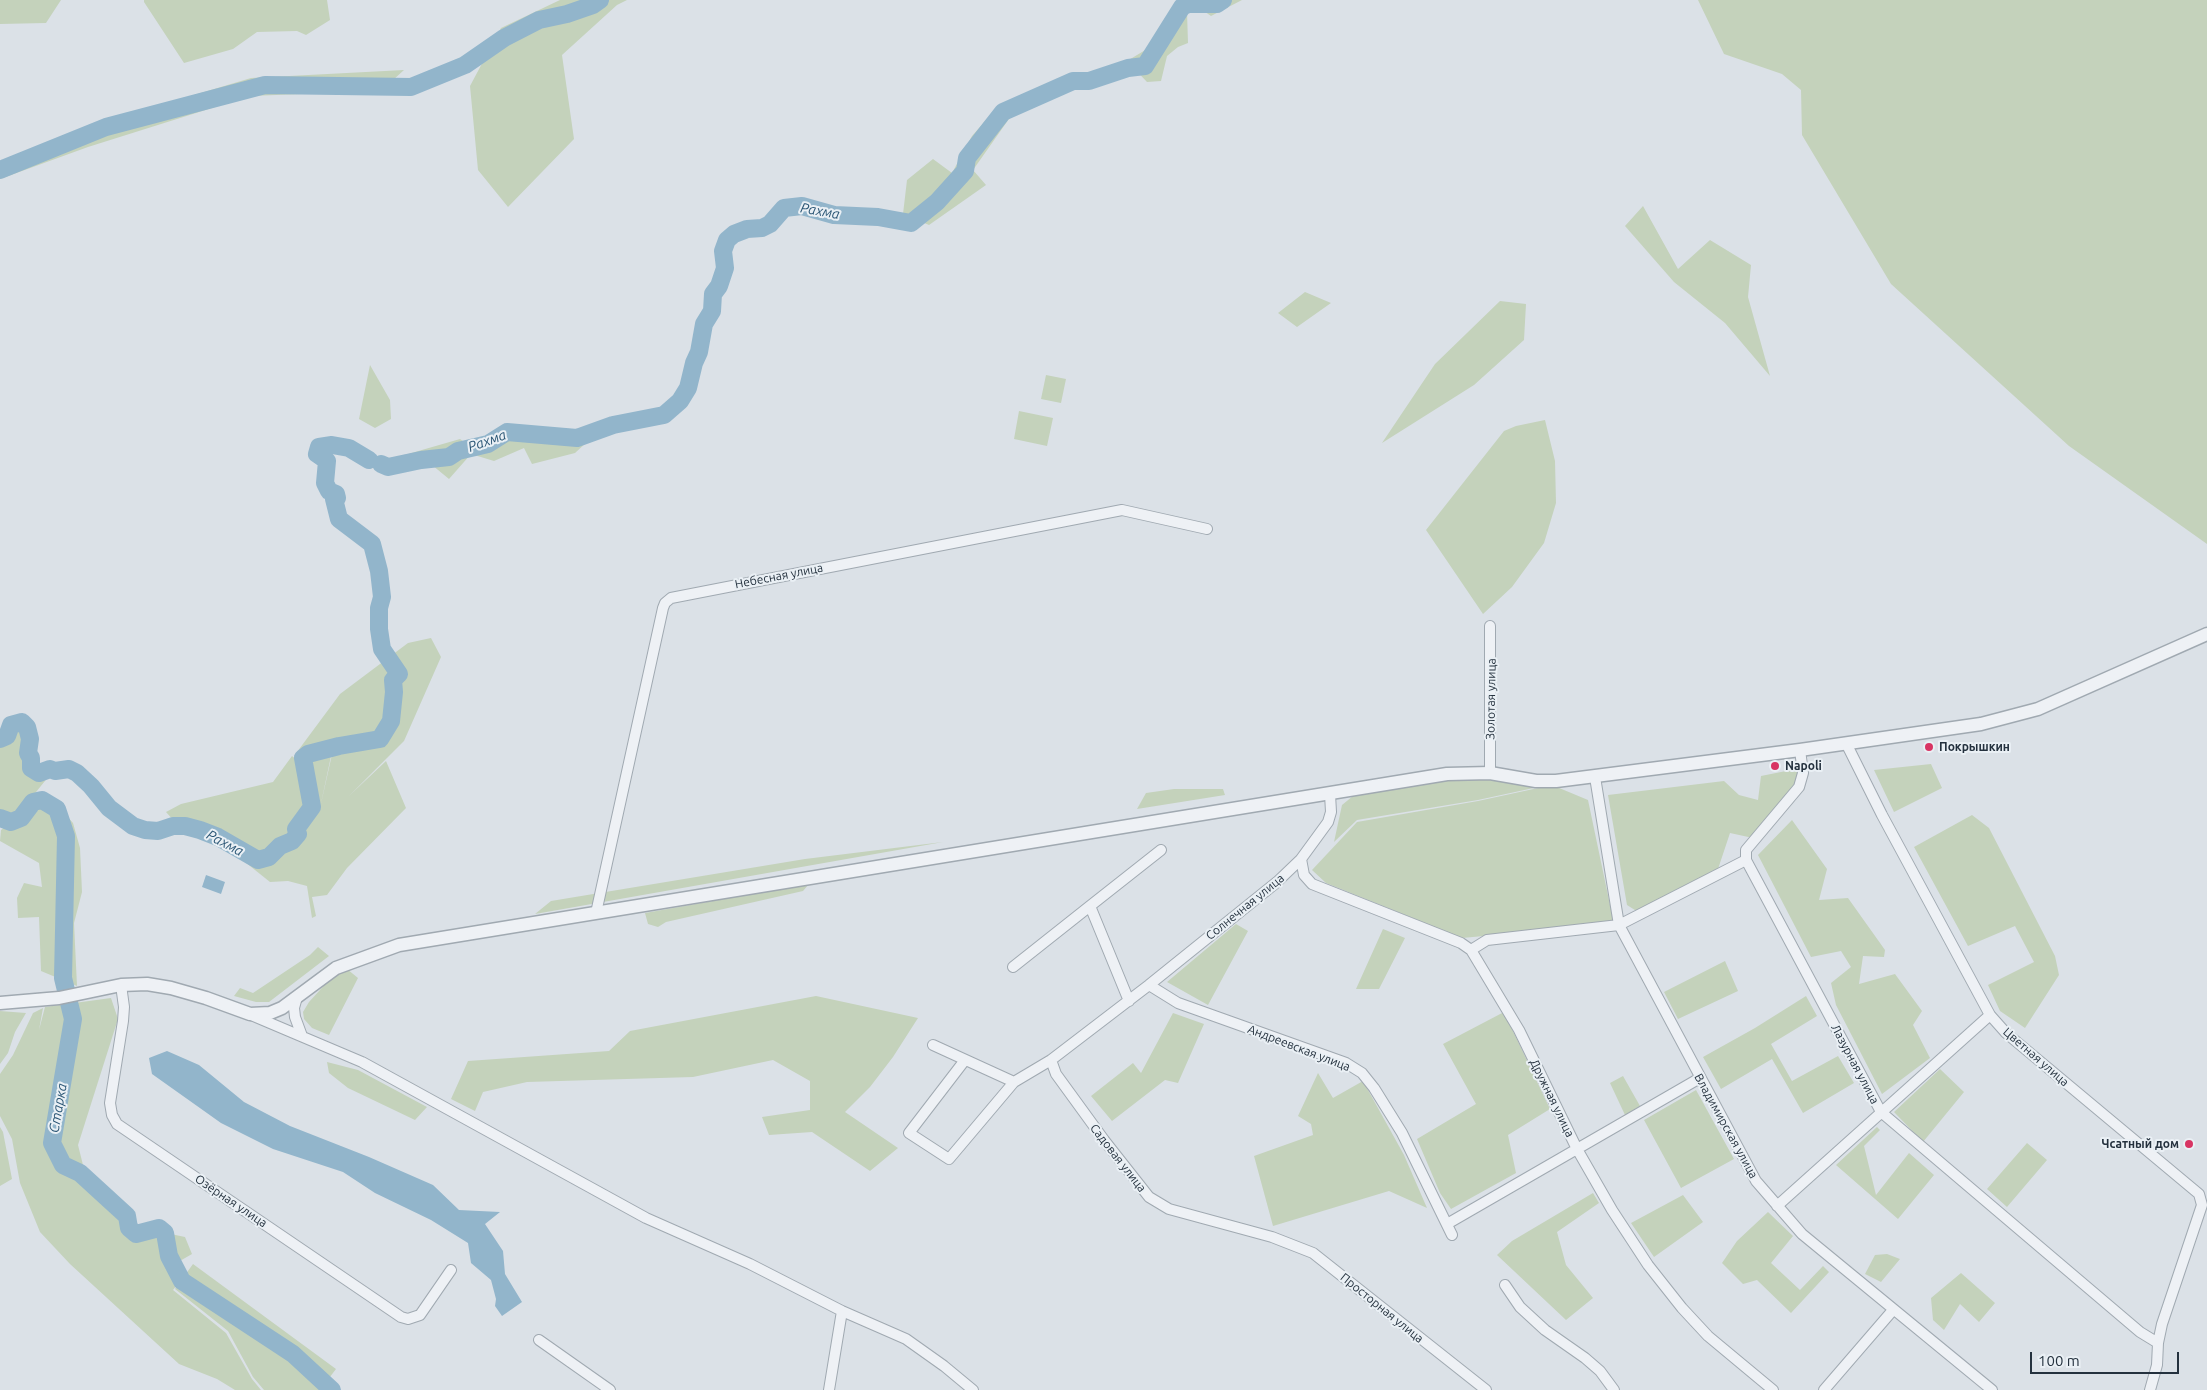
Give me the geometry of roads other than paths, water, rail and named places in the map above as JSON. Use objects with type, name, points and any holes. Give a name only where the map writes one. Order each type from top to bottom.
[{"type":"street","name":"Небесная улица","points":[[596,913],[663,608],[665,603],[671,598],[1122,510],[1207,530]]},
{"type":"street","name":"Золотая улица","points":[[1490,626],[1490,773]]},
{"type":"street","points":[[250,1014],[270,1013],[282,1008],[336,968],[399,945],[1447,774],[1490,773],[1536,781],[1556,782],[1948,730],[2006,719],[2047,706],[2207,634]]},
{"type":"street","name":"Цветная улица","points":[[1846,743],[1882,815],[1990,1015],[2006,1033],[2199,1194],[2202,1205],[2162,1324],[2158,1343]]},
{"type":"street","points":[[1301,859],[1304,875],[1312,884],[1461,943],[1471,950],[1487,940],[1619,925],[1746,860],[1746,850],[1799,787],[1803,772],[1800,750]]},
{"type":"street","name":"Владимирская улица","points":[[1595,777],[1619,925],[1756,1181],[1802,1234],[1847,1269],[1893,1310],[1992,1390]]},
{"type":"street","name":"Солнечная улица","points":[[965,1060],[908,1134],[948,1159],[1014,1082],[1051,1060],[1130,1000],[1277,882],[1301,859],[1328,822],[1331,812],[1330,794]]},
{"type":"street","points":[[1013,967],[1162,850]]},
{"type":"street","name":"Лазурная улица","points":[[1746,860],[1881,1112],[2140,1332],[2158,1343]]},
{"type":"street","points":[[1090,906],[1130,1000]]},
{"type":"street","name":"Дружная улица","points":[[1471,950],[1519,1030],[1577,1149],[1612,1210],[1648,1265],[1682,1308],[1708,1336],[1773,1390]]},
{"type":"street","points":[[0,1003],[59,998],[121,985],[147,984],[171,988],[206,998],[250,1014],[362,1062],[646,1218],[750,1264],[842,1310],[906,1339],[944,1366],[973,1390]]},
{"type":"street","name":"Озёрная улица","points":[[121,985],[124,1006],[123,1021],[110,1103],[112,1115],[117,1124],[401,1317],[408,1319],[420,1315],[451,1270]]},
{"type":"street","name":"Андреевская улица","points":[[1149,985],[1178,1003],[1346,1063],[1362,1073],[1374,1088],[1402,1133],[1452,1235]]},
{"type":"street","points":[[296,997],[295,1017],[302,1036]]},
{"type":"street","points":[[1777,1206],[1990,1015]]},
{"type":"street","points":[[933,1045],[1014,1082]]},
{"type":"street","name":"Садовая улица","points":[[1051,1060],[1056,1074],[1149,1198],[1169,1210],[1272,1237]]},
{"type":"street","points":[[1447,1224],[1700,1078]]},
{"type":"street","name":"Просторная улица","points":[[1272,1237],[1313,1253],[1486,1390]]},
{"type":"street","points":[[1505,1285],[1520,1307],[1545,1330],[1593,1364],[1614,1390]]},
{"type":"street","points":[[829,1390],[842,1310]]},
{"type":"street","points":[[1824,1390],[1893,1310]]},
{"type":"street","points":[[538,1340],[610,1390]]},
{"type":"street","points":[[2150,1390],[2157,1365],[2158,1343]]},
{"type":"water","points":[[206,875],[225,882],[221,894],[202,887]]},
{"type":"water","points":[[167,1051],[199,1065],[244,1102],[290,1126],[433,1185],[459,1210],[500,1212],[485,1224],[503,1251],[505,1274],[522,1302],[502,1316],[495,1306],[496,1299],[491,1280],[471,1263],[468,1243],[431,1220],[375,1193],[343,1172],[273,1149],[221,1123],[152,1074],[149,1058]]},
{"type":"waterway","points":[[0,170],[106,127],[265,85],[411,87],[465,65],[504,38],[539,20],[567,14],[593,5],[600,0]]},
{"type":"waterway","name":"Рахма","points":[[381,464],[388,467],[421,460],[449,457],[458,451],[488,444],[507,432],[577,438],[613,425],[664,415],[680,401],[688,388],[694,363],[699,352],[704,324],[712,311],[713,294],[719,286],[725,268],[723,251],[727,240],[734,234],[747,229],[762,228],[770,224],[784,208],[802,206],[834,215],[878,217],[911,223],[937,202],[965,171],[967,158],[1003,112],[1073,81],[1089,81],[1128,68],[1145,66],[1182,7],[1188,4],[1217,4],[1223,0]]},
{"type":"waterway","name":"Рахма","points":[[0,739],[7,736],[11,725],[22,722],[27,727],[30,739],[28,753],[31,758],[31,768],[39,773],[50,769],[55,771],[69,769],[77,773],[91,786],[109,808],[133,826],[145,830],[158,831],[173,826],[185,826],[200,830],[218,837],[258,860],[269,857],[280,846],[292,841],[298,834],[296,829],[312,807],[303,758],[308,754],[339,746],[380,739],[391,721],[394,692],[393,680],[399,674],[382,649],[379,629],[379,608],[382,597],[379,571],[372,544],[339,519],[334,499],[337,498],[336,494],[329,491],[325,483],[327,461],[317,454],[319,447],[332,445],[349,448],[369,460]]},
{"type":"waterway","name":"Старка","points":[[0,818],[11,822],[21,818],[33,802],[42,800],[57,809],[66,836],[63,978],[73,1019],[52,1143],[63,1165],[80,1173],[127,1216],[129,1228],[136,1234],[159,1228],[165,1233],[169,1256],[182,1281],[293,1354],[332,1390]]},
{"type":"place","name":"Покрышкин","points":[[1929,747]]},
{"type":"place","name":"Napoli","points":[[1775,766]]},
{"type":"place","name":"Чсатный дом","points":[[2189,1144]]}]
